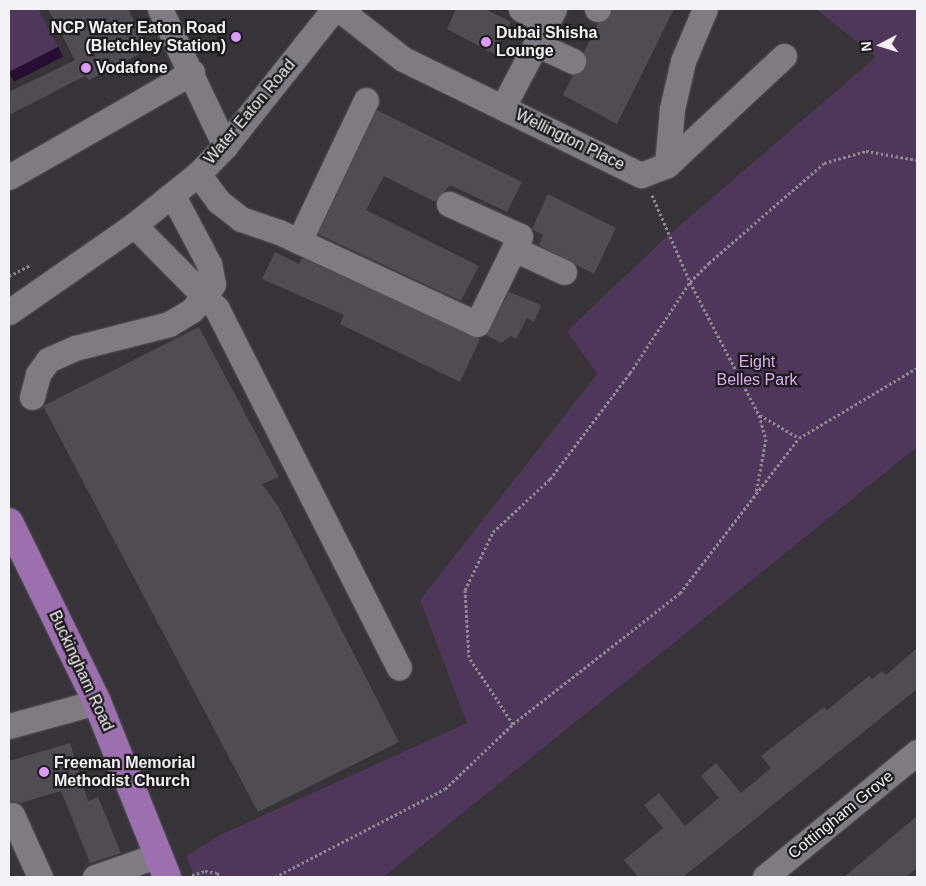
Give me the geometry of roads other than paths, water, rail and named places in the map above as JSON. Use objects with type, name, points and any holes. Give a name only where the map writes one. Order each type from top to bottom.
[{"type":"main road","name":"Buckingham Road","points":[[9,522],[97,702],[167,871]]},
{"type":"street","points":[[160,9],[226,146]]},
{"type":"street","name":"Water Eaton Road","points":[[9,312],[134,225],[173,196],[198,174],[226,146],[334,9]]},
{"type":"street","name":"Wellington Place","points":[[339,9],[403,58],[641,175],[667,165],[784,56]]},
{"type":"street","points":[[503,107],[551,15],[521,9]]},
{"type":"street","points":[[667,165],[672,109],[683,61],[705,9]]},
{"type":"street","points":[[536,44],[573,61]]},
{"type":"street","points":[[9,177],[192,72]]},
{"type":"street","points":[[299,241],[366,100]]},
{"type":"street","points":[[198,174],[218,201],[241,219],[299,241],[477,324],[520,236],[449,204]]},
{"type":"street","points":[[32,397],[38,374],[48,360],[75,348],[168,324],[192,310],[213,284],[209,264],[173,196]]},
{"type":"street","points":[[134,225],[203,297],[217,309],[399,668]]},
{"type":"street","points":[[514,249],[564,272]]},
{"type":"street","name":"Water Eaton Road","points":[[9,291],[84,258]]},
{"type":"street","points":[[9,726],[97,702]]},
{"type":"street","name":"Cottingham Grove","points":[[765,877],[917,752]]},
{"type":"street","points":[[12,815],[40,877]]},
{"type":"street","points":[[95,877],[167,871]]},
{"type":"place","name":"NCP Water Eaton Road (Bletchley Station)","points":[[236,37]]},
{"type":"place","name":"Dubai Shisha Lounge","points":[[486,42]]},
{"type":"place","name":"Vodafone","points":[[86,68]]},
{"type":"place","name":"Freeman Memorial Methodist Church","points":[[44,772]]},
{"type":"park label","name":"Eight Belles Park","points":[[757,371]]}]
